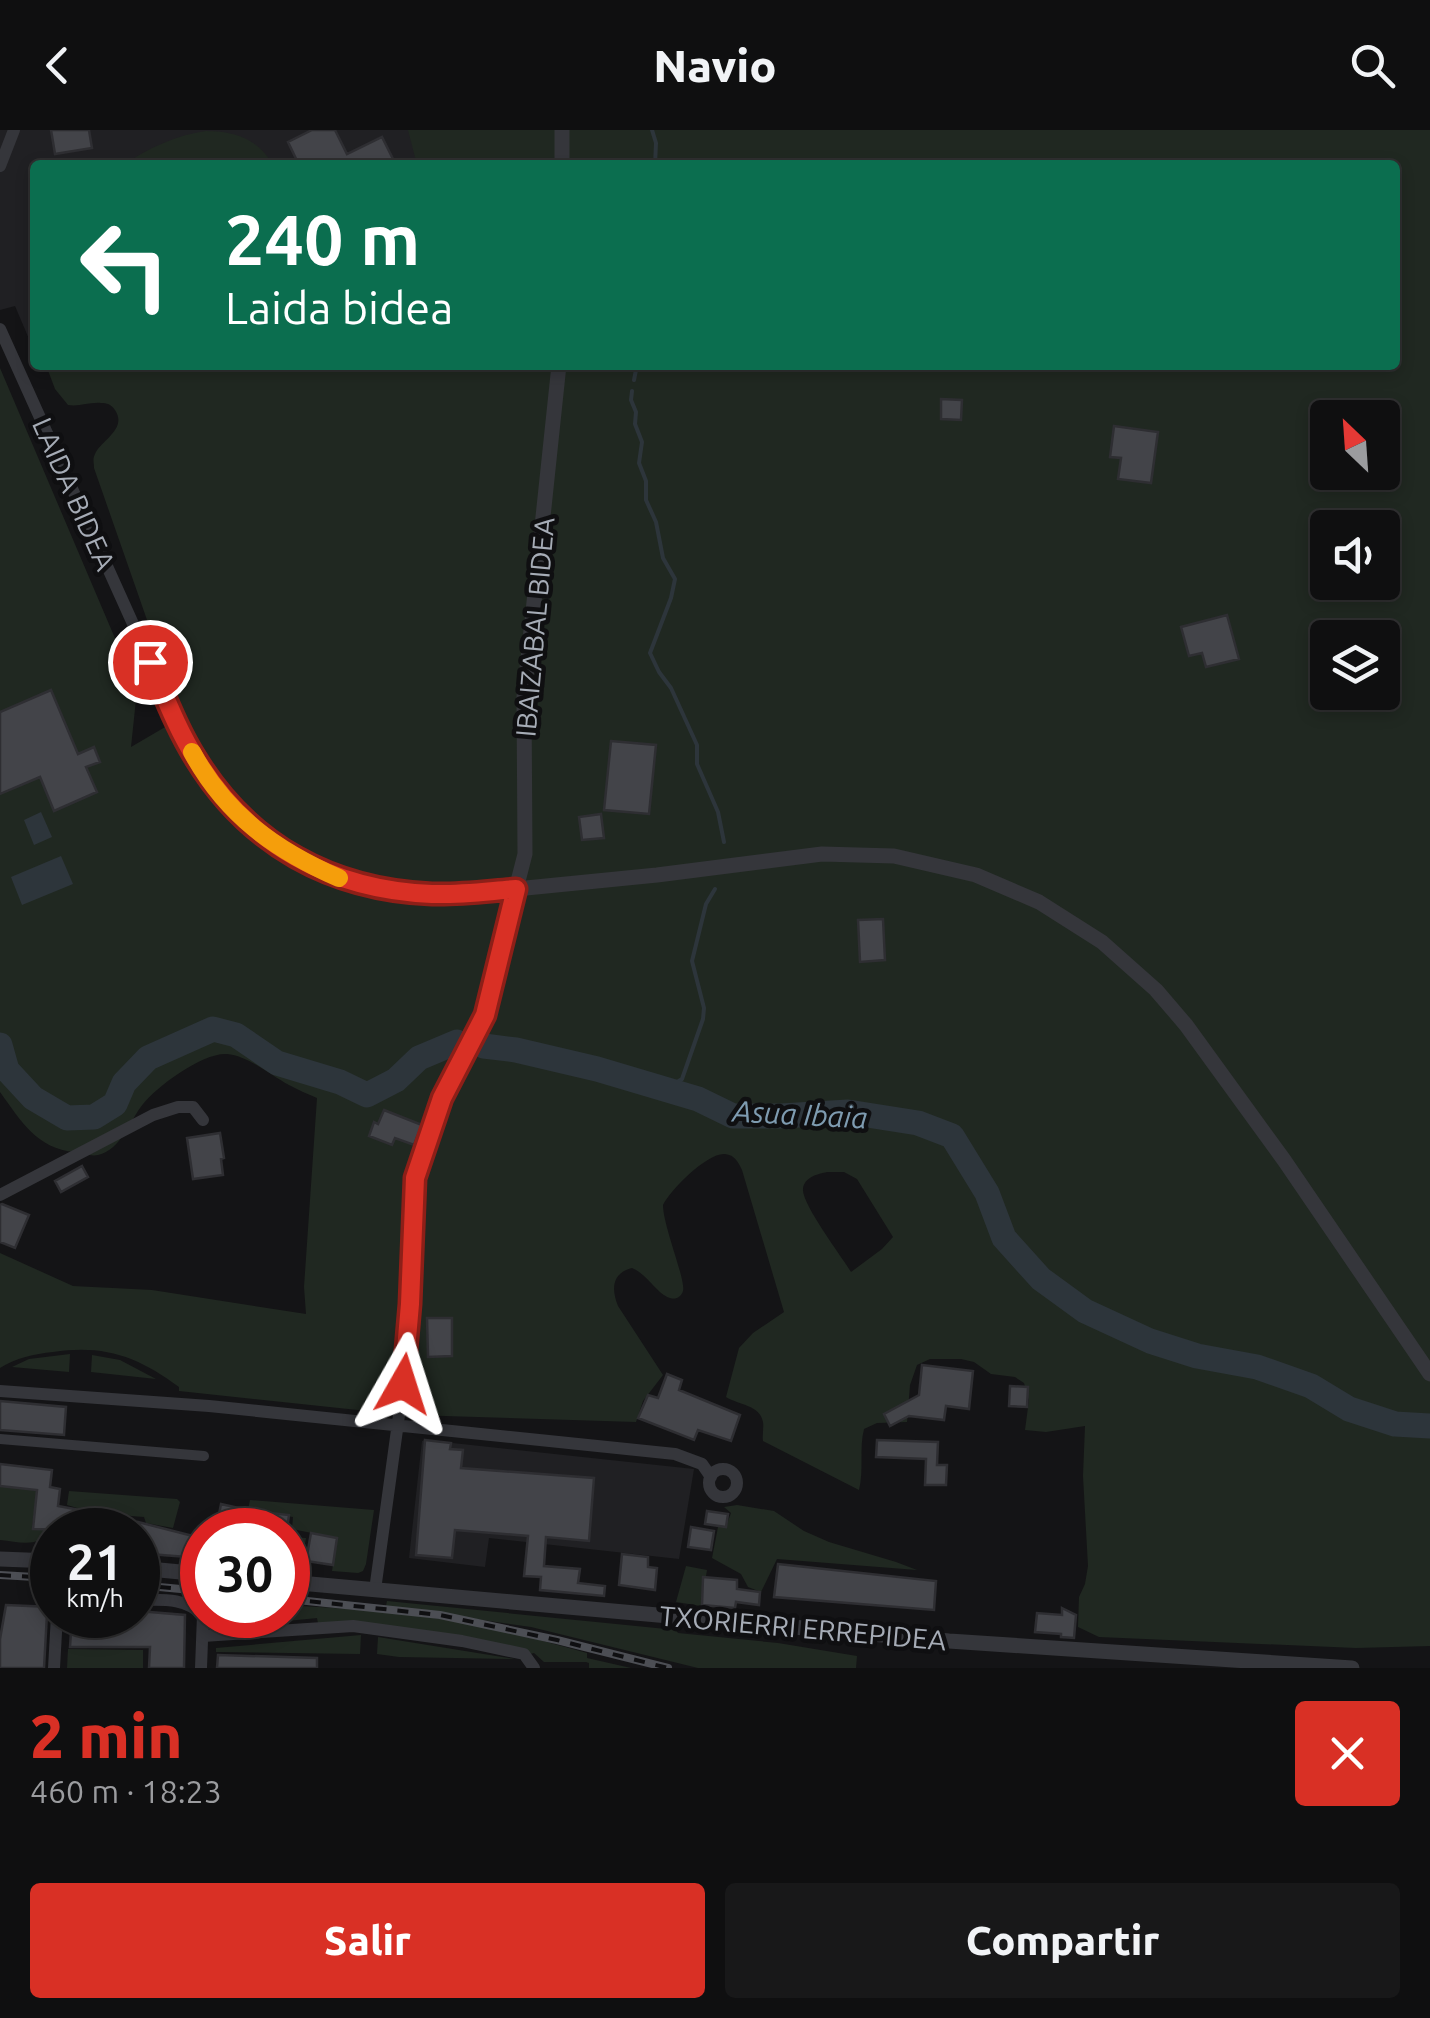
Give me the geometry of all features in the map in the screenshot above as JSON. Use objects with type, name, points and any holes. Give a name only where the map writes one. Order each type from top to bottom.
[{"type":"street","points":[[0,166],[14,130]]},
{"type":"street","points":[[562,130],[562,160]]},
{"type":"street","name":"LAIDA BIDEA","points":[[0,329],[180,728],[195,758],[242,819],[294,858],[338,878],[374,888],[433,894],[516,889]]},
{"type":"street","name":"IBAIZABAL BIDEA","points":[[516,889],[525,854],[524,697],[558,370]]},
{"type":"street","points":[[375,1590],[406,1357],[415,1178],[442,1098],[485,1015],[516,889],[822,854],[894,856],[976,876],[1039,902],[1102,942],[1156,990],[1186,1025],[1430,1374]]},
{"type":"street","points":[[0,1195],[153,1114],[193,1107],[203,1120]]},
{"type":"street","points":[[0,1391],[209,1406],[674,1454],[702,1464],[711,1477]]},
{"type":"street","points":[[0,1439],[204,1456]]},
{"type":"street","points":[[0,1559],[30,1560]]},
{"type":"street","name":"TXORIERRI ERREPIDEA","points":[[310,1584],[948,1641],[1352,1668]]},
{"type":"street","points":[[310,1626],[354,1626],[462,1641],[524,1654],[534,1668]]},
{"type":"street","points":[[54,1668],[56,1638]]},
{"type":"street","points":[[201,1668],[202,1638]]},
{"type":"shaded area","points":[[0,130],[533,130],[542,160],[30,160],[30,341],[15,306],[0,310]]},
{"type":"shaded area","points":[[408,130],[1430,130],[1430,1646],[1356,1648],[1099,1637],[1078,1627],[1079,1597],[1088,1566],[1083,1476],[1085,1426],[1046,1432],[1025,1430],[1029,1400],[1024,1383],[1015,1377],[991,1374],[974,1362],[930,1359],[917,1365],[910,1385],[907,1422],[877,1423],[864,1429],[859,1490],[763,1441],[763,1422],[758,1412],[726,1397],[739,1348],[784,1312],[742,1170],[736,1159],[725,1154],[700,1165],[663,1205],[683,1285],[681,1295],[674,1299],[665,1296],[632,1268],[620,1274],[615,1283],[618,1306],[663,1375],[643,1401],[636,1422],[412,1415],[418,1324],[398,1324],[386,1413],[179,1391],[179,1387],[135,1361],[89,1350],[39,1354],[0,1368],[0,1253],[73,1286],[152,1290],[306,1314],[304,1287],[317,1098],[243,1058],[217,1055],[194,1064],[159,1088],[143,1104],[119,1141],[95,1155],[62,1150],[40,1139],[0,1092],[0,368],[137,690],[131,747],[172,723],[176,703],[94,468],[95,454],[113,433],[118,416],[107,404],[68,405],[55,389],[48,370],[1400,370],[1400,160],[416,160]],"holes":[[[844,1172],[857,1179],[893,1237],[851,1272],[815,1217],[803,1189],[812,1177],[823,1173]]]},
{"type":"shaded area","points":[[206,131],[245,138],[270,160],[132,160],[184,136]]},
{"type":"shaded area","points":[[41,812],[52,837],[34,845],[24,820]]},
{"type":"shaded area","points":[[61,856],[73,884],[22,905],[11,877]]},
{"type":"shaded area","points":[[70,1354],[69,1372],[12,1367],[29,1359]]},
{"type":"shaded area","points":[[92,1355],[120,1360],[156,1379],[91,1372]]},
{"type":"shaded area","points":[[425,1440],[694,1469],[679,1559],[489,1538],[485,1567],[409,1558]]},
{"type":"shaded area","points":[[0,1486],[37,1490],[35,1508],[30,1508],[30,1542],[0,1540]]},
{"type":"shaded area","points":[[69,1491],[180,1502],[173,1528],[160,1526],[160,1508],[67,1505]]},
{"type":"shaded area","points":[[250,1500],[374,1510],[363,1571],[332,1571],[337,1538],[310,1533],[310,1508],[248,1508]]},
{"type":"shaded area","points":[[737,1505],[774,1511],[829,1542],[917,1570],[777,1559],[761,1592],[748,1587],[741,1574],[712,1558],[718,1527],[726,1527],[731,1513],[724,1507]]},
{"type":"shaded area","points":[[686,1566],[707,1570],[701,1606],[676,1602]]},
{"type":"shaded area","points":[[387,1601],[778,1643],[857,1656],[856,1668],[698,1668],[531,1627],[386,1606]]},
{"type":"shaded area","points":[[310,1607],[467,1623],[567,1647],[587,1653],[587,1658],[631,1668],[544,1662],[534,1653],[318,1623],[317,1618],[310,1619]]},
{"type":"shaded area","points":[[361,1635],[360,1654],[216,1652],[216,1648]]},
{"type":"shaded area","points":[[378,1637],[515,1659],[377,1654]]},
{"type":"shaded area","points":[[68,1649],[143,1650],[143,1668],[67,1668]]},
{"type":"building","points":[[51,130],[89,130],[92,148],[55,154]]},
{"type":"building","points":[[312,130],[335,130],[347,154],[382,137],[394,160],[297,160],[288,142]]},
{"type":"building","points":[[941,399],[962,400],[961,420],[941,419]]},
{"type":"building","points":[[1114,426],[1158,432],[1151,483],[1118,479],[1121,458],[1110,457]]},
{"type":"building","points":[[1227,615],[1239,659],[1206,667],[1202,653],[1189,656],[1181,627]]},
{"type":"building","points":[[51,690],[78,754],[94,747],[100,762],[86,767],[97,792],[54,811],[40,777],[0,794],[0,712]]},
{"type":"building","points":[[611,741],[656,745],[649,814],[604,810]]},
{"type":"building","points":[[601,814],[604,838],[582,840],[579,817]]},
{"type":"building","points":[[883,919],[885,960],[860,962],[858,920]]},
{"type":"building","points":[[384,1110],[422,1125],[414,1145],[395,1138],[392,1145],[369,1136]]},
{"type":"building","points":[[220,1133],[223,1175],[193,1179],[187,1138]]},
{"type":"building","points":[[82,1166],[88,1177],[61,1192],[55,1181]]},
{"type":"building","points":[[2,1204],[29,1215],[15,1248],[0,1242]]},
{"type":"building","points":[[427,1318],[452,1318],[452,1356],[428,1357]]},
{"type":"building","points":[[922,1365],[973,1371],[969,1409],[946,1406],[944,1420],[909,1416],[890,1426],[884,1414],[919,1395]]},
{"type":"building","points":[[667,1374],[682,1380],[679,1390],[740,1415],[731,1441],[698,1430],[694,1440],[638,1418],[648,1395],[658,1398]]},
{"type":"building","points":[[1010,1386],[1028,1387],[1027,1407],[1009,1406]]},
{"type":"building","points":[[0,1401],[66,1407],[64,1435],[0,1430]]},
{"type":"building","points":[[425,1440],[451,1443],[450,1449],[463,1450],[461,1468],[594,1478],[589,1541],[546,1537],[544,1566],[580,1569],[578,1583],[605,1586],[604,1596],[540,1590],[541,1577],[524,1576],[528,1536],[455,1530],[452,1558],[416,1555]]},
{"type":"building","points":[[877,1440],[938,1442],[937,1465],[947,1465],[946,1485],[925,1485],[926,1459],[876,1457]]},
{"type":"building","points":[[0,1464],[52,1470],[50,1487],[60,1489],[58,1506],[69,1508],[35,1508],[37,1490],[0,1486]]},
{"type":"building","points":[[707,1511],[728,1514],[726,1527],[705,1524]]},
{"type":"building","points":[[691,1527],[714,1531],[711,1550],[688,1547]]},
{"type":"building","points":[[160,1528],[180,1533],[180,1556],[160,1555]]},
{"type":"building","points":[[311,1533],[337,1538],[333,1565],[310,1562]]},
{"type":"building","points":[[622,1554],[648,1557],[648,1567],[657,1568],[655,1590],[619,1585]]},
{"type":"building","points":[[778,1564],[936,1581],[934,1610],[774,1597]]},
{"type":"building","points":[[703,1577],[737,1580],[737,1589],[760,1592],[759,1605],[702,1605]]},
{"type":"building","points":[[6,1605],[30,1606],[30,1638],[46,1638],[44,1668],[0,1668]]},
{"type":"building","points":[[1062,1608],[1076,1615],[1074,1638],[1035,1632],[1037,1613],[1062,1615]]},
{"type":"building","points":[[160,1613],[180,1615],[184,1668],[149,1668],[150,1647],[70,1647],[71,1638],[160,1638]]},
{"type":"building","points":[[218,1655],[317,1658],[317,1668],[217,1668]]},
{"type":"waterway","points":[[652,130],[655,160]]},
{"type":"waterway","points":[[634,380],[636,370]]},
{"type":"waterway","points":[[632,391],[635,424],[642,442],[639,463],[646,481],[646,500],[656,522],[663,558],[675,579],[650,653],[697,745],[697,764],[718,812],[724,842]]},
{"type":"waterway","points":[[664,1090],[682,1079],[703,1019],[704,1008],[692,961],[706,904],[715,889]]},
{"type":"waterway","name":"Asua Ibaia","points":[[0,1045],[7,1070],[33,1098],[67,1118],[94,1117],[115,1104],[124,1083],[148,1058],[213,1029],[236,1035],[277,1063],[340,1082],[367,1095],[396,1080],[419,1058],[457,1042]]},
{"type":"waterway","name":"Asua Ibaia","points":[[484,1046],[597,1069],[698,1099],[733,1116],[848,1112],[918,1123],[952,1136],[987,1193],[1004,1238],[1041,1279],[1085,1311],[1150,1341],[1197,1356],[1257,1367],[1311,1386],[1349,1409],[1395,1424],[1430,1426]]},
{"type":"railway","points":[[0,1575],[30,1577]]},
{"type":"railway","points":[[160,1587],[180,1589]]},
{"type":"railway","points":[[310,1601],[440,1615],[668,1668]]},
{"type":"slow traffic","points":[[192,752],[242,819],[294,858],[339,878]]},
{"type":"route","points":[[150,662],[195,758],[220,794],[242,819],[294,858],[338,878],[374,888],[433,894],[516,889],[485,1015],[442,1098],[415,1178],[403,1384]]}]
